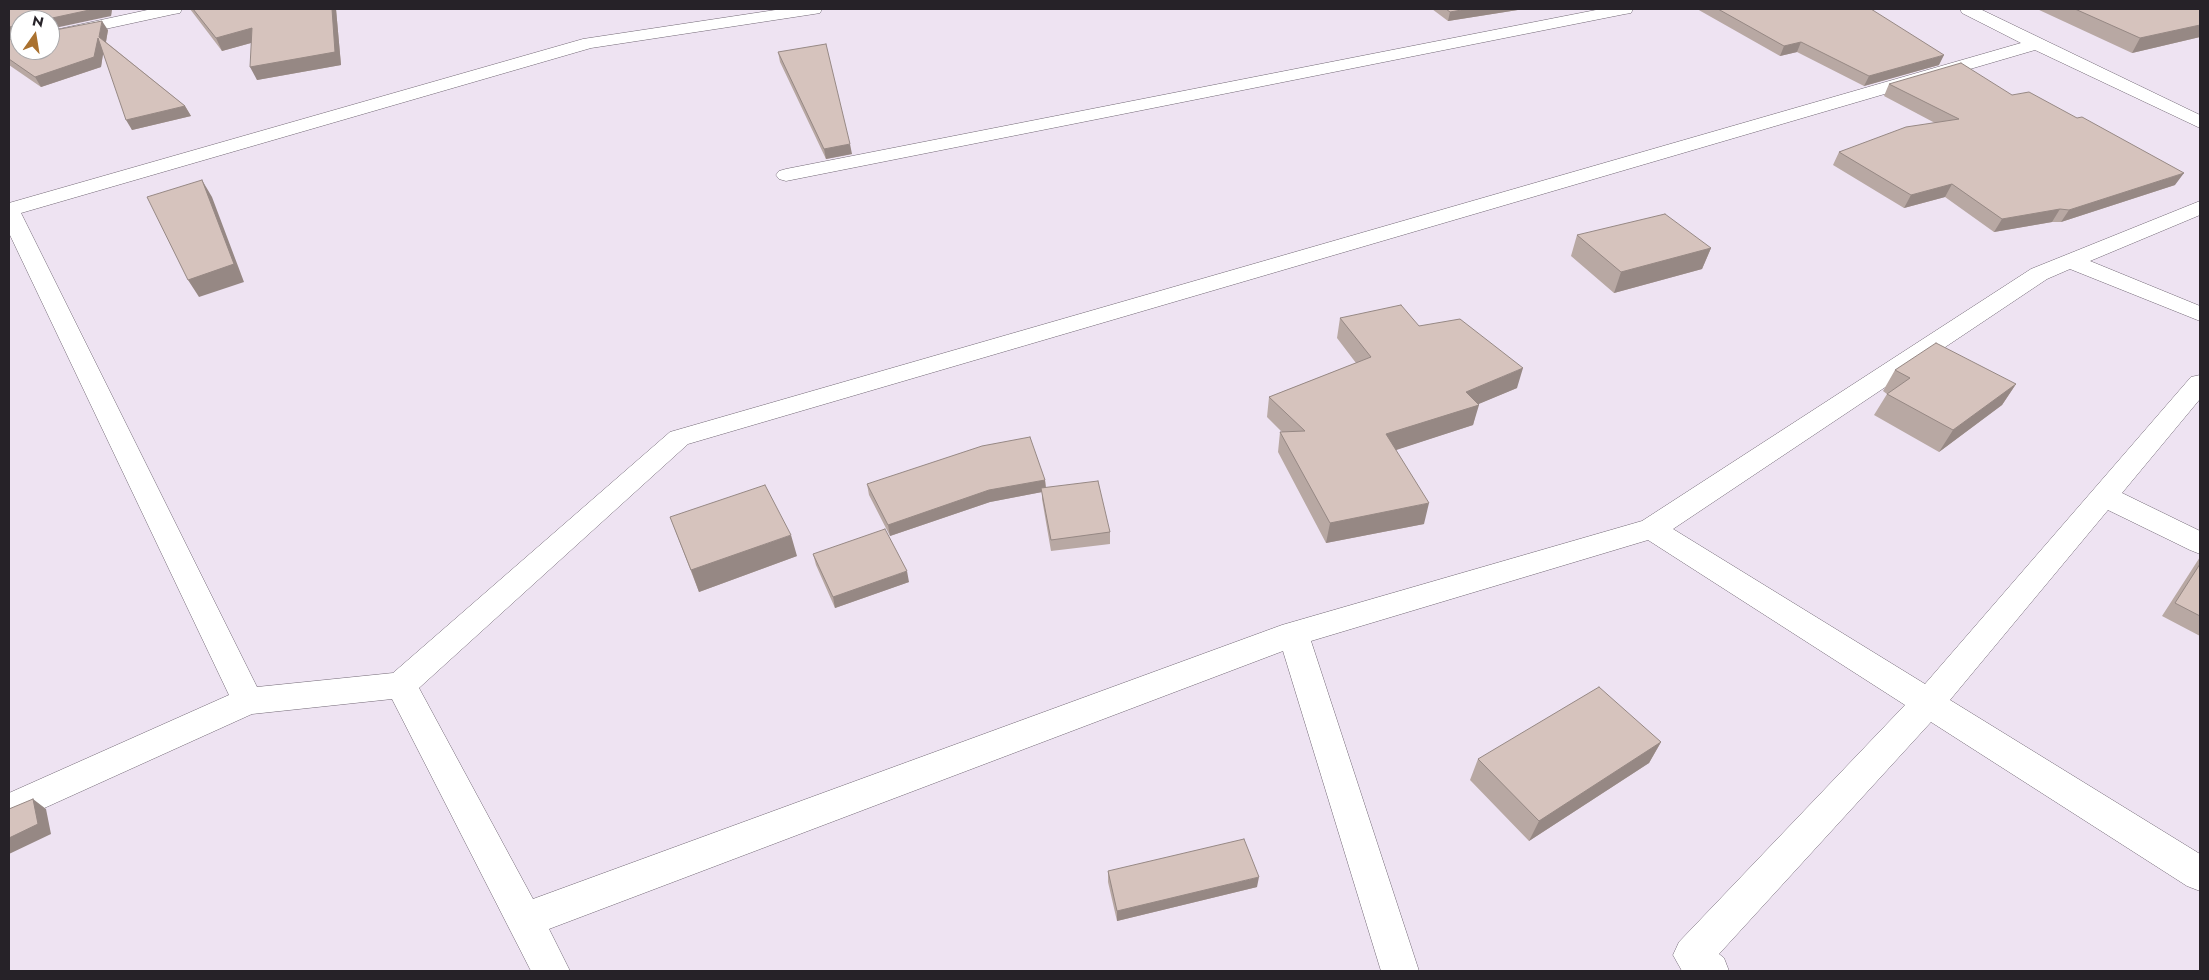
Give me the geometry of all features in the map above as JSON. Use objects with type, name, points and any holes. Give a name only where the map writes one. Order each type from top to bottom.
[{"type":"street","points":[[60,34],[174,9]]},
{"type":"street","points":[[248,701],[9,210],[589,44],[771,12],[814,9]]},
{"type":"street","points":[[786,176],[1622,9]]},
{"type":"street","points":[[1968,9],[2036,44],[2200,122]]},
{"type":"street","points":[[9,809],[248,701],[401,685],[678,438],[2036,44]]},
{"type":"street","points":[[524,920],[1293,634],[1652,529],[2039,274],[2200,207]]},
{"type":"street","points":[[2070,261],[2200,314]]},
{"type":"street","points":[[1710,971],[1692,955],[1928,703],[2200,383]]},
{"type":"street","points":[[2104,496],[2200,543]]},
{"type":"street","points":[[1652,529],[2200,874]]},
{"type":"street","points":[[1293,634],[1400,971]]},
{"type":"street","points":[[401,685],[551,971]]},
{"type":"building","points":[[9,9],[94,9],[60,16],[60,10],[10,10],[9,27]]},
{"type":"building","points":[[193,9],[332,9],[335,52],[250,67],[252,28],[216,38]]},
{"type":"building","points":[[1446,9],[1467,9],[1450,12]]},
{"type":"building","points":[[1718,9],[1871,9],[1944,55],[1869,76],[1801,42],[1784,46]]},
{"type":"building","points":[[2075,9],[2200,9],[2200,25],[2140,38]]},
{"type":"building","points":[[102,21],[99,37],[185,106],[126,120],[98,38],[94,57],[35,77],[10,60],[60,60],[60,29]]},
{"type":"building","points":[[10,40],[10,60],[9,59]]},
{"type":"building","points":[[826,44],[850,144],[824,149],[778,52]]},
{"type":"building","points":[[1961,63],[2012,95],[2029,92],[2077,118],[2082,117],[2184,173],[2069,210],[2060,209],[2002,219],[1952,184],[1911,195],[1839,152],[1906,127],[1959,119],[1889,84]]},
{"type":"building","points":[[202,180],[234,264],[188,280],[147,197]]},
{"type":"building","points":[[1665,214],[1711,248],[1621,272],[1577,235]]},
{"type":"building","points":[[1401,305],[1419,326],[1460,319],[1523,368],[1466,392],[1479,405],[1386,434],[1429,503],[1330,523],[1280,432],[1305,431],[1269,397],[1371,357],[1340,318]]},
{"type":"building","points":[[1936,343],[2016,384],[1953,430],[1887,394],[1910,378],[1895,370]]},
{"type":"building","points":[[1030,437],[1045,480],[989,490],[888,525],[867,484],[982,446]]},
{"type":"building","points":[[1098,481],[1110,532],[1051,540],[1041,488]]},
{"type":"building","points":[[765,485],[791,535],[691,570],[670,517]]},
{"type":"building","points":[[885,529],[907,571],[833,597],[813,554]]},
{"type":"building","points":[[2200,564],[2200,616],[2175,603]]},
{"type":"building","points":[[1599,687],[1661,742],[1539,821],[1478,759]]},
{"type":"building","points":[[33,799],[38,824],[9,838],[9,809]]},
{"type":"building","points":[[1244,839],[1259,877],[1117,911],[1108,871]]}]
